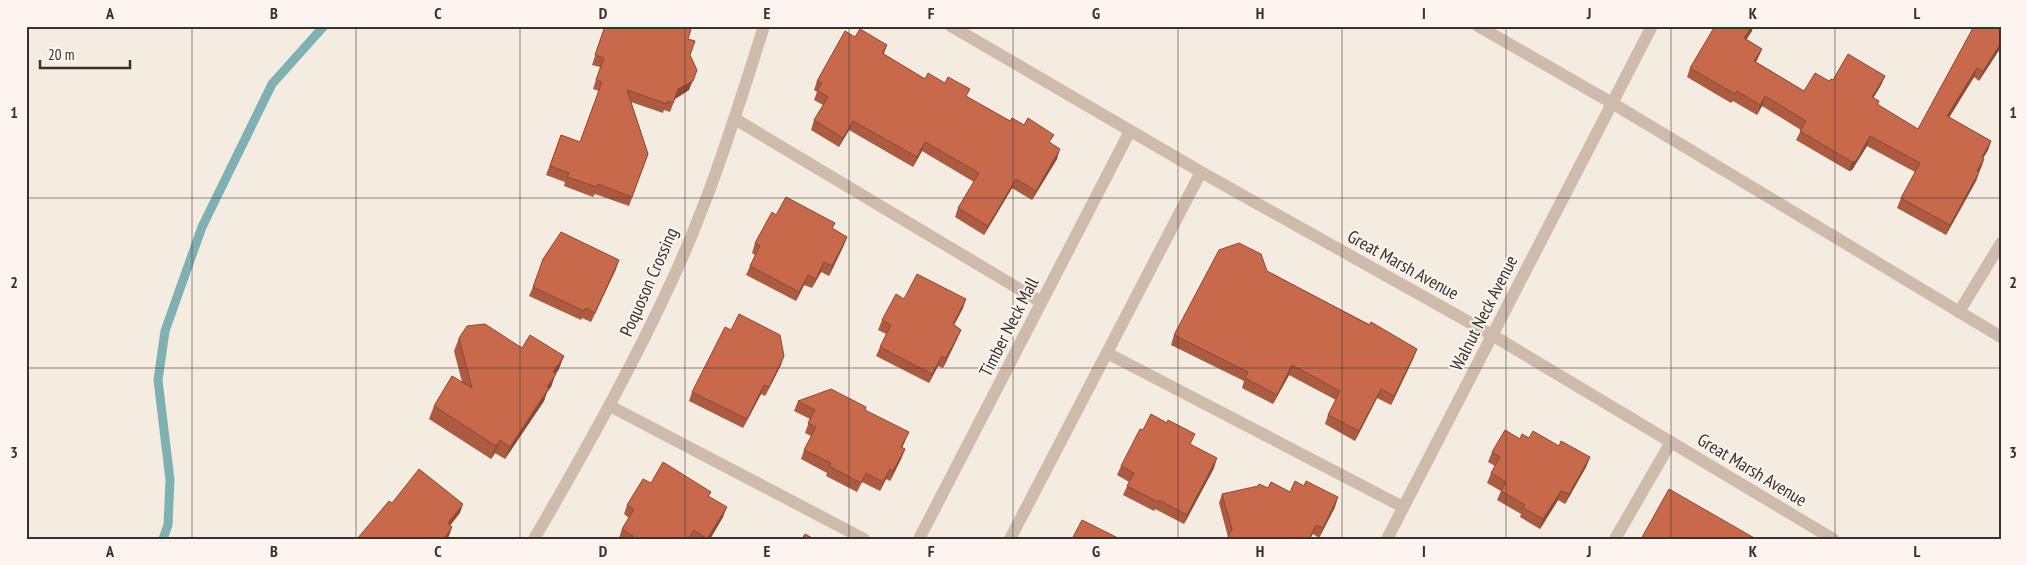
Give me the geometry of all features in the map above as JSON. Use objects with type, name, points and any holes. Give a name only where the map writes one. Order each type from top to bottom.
[{"type":"street","name":"Poquoson Crossing","points":[[534,539],[610,406],[669,288],[734,119],[764,26]]},
{"type":"street","name":"Great Marsh Avenue","points":[[952,26],[1201,172],[1492,335],[1833,539]]},
{"type":"street","points":[[1478,26],[1612,103],[2001,337]]},
{"type":"street","name":"Walnut Neck Avenue","points":[[1387,539],[1652,26]]},
{"type":"street","points":[[734,119],[1041,302]]},
{"type":"street","name":"Timber Neck Mall","points":[[919,539],[1130,131]]},
{"type":"street","points":[[1010,539],[1201,172]]},
{"type":"street","points":[[1959,312],[2001,243]]},
{"type":"street","points":[[1107,353],[1403,507]]},
{"type":"street","points":[[610,406],[864,539]]},
{"type":"street","points":[[1615,539],[1671,442]]},
{"type":"building","points":[[605,26],[692,26],[688,39],[695,41],[690,55],[697,70],[693,81],[678,89],[673,103],[667,101],[667,104],[627,90],[648,154],[632,197],[598,184],[597,187],[567,177],[569,173],[550,166],[561,135],[580,142],[602,82],[596,80],[604,58],[595,55]]},
{"type":"building","points":[[1715,26],[1752,26],[1744,38],[1762,49],[1754,61],[1804,91],[1815,73],[1829,81],[1833,80],[1848,54],[1885,76],[1872,97],[1879,101],[1877,104],[1918,129],[1974,26],[2001,26],[2001,43],[1983,71],[1977,68],[1947,116],[1991,141],[1982,157],[1984,159],[1977,171],[1979,172],[1950,225],[1901,198],[1920,163],[1870,136],[1856,161],[1852,162],[1800,131],[1806,121],[1765,96],[1760,105],[1737,91],[1735,94],[1690,68]]},
{"type":"building","points":[[860,29],[887,45],[882,53],[925,79],[928,73],[945,83],[948,77],[970,89],[966,96],[1010,121],[1012,118],[1024,125],[1028,118],[1054,135],[1049,142],[1060,149],[1036,191],[1016,179],[988,226],[958,208],[979,173],[925,142],[917,157],[853,121],[843,138],[814,120],[828,97],[817,90],[822,83],[817,81],[845,31],[855,37]]},
{"type":"building","points":[[786,197],[835,223],[832,228],[847,237],[832,266],[824,262],[816,279],[808,275],[799,292],[750,266],[760,246],[755,243],[772,212],[776,215]]},
{"type":"building","points":[[561,232],[619,260],[595,313],[586,308],[584,311],[533,287],[543,259]]},
{"type":"building","points":[[1239,243],[1261,254],[1267,271],[1369,325],[1371,322],[1417,349],[1394,396],[1381,389],[1359,431],[1328,415],[1340,391],[1292,365],[1277,395],[1245,378],[1248,372],[1174,335],[1219,250]]},
{"type":"building","points":[[917,274],[966,299],[953,324],[961,330],[946,358],[942,356],[932,374],[880,347],[891,325],[882,320],[896,294],[904,299]]},
{"type":"building","points":[[739,314],[780,335],[784,356],[769,387],[764,385],[747,419],[692,392],[725,327],[731,330]]},
{"type":"building","points":[[485,324],[522,348],[530,335],[564,356],[553,372],[556,374],[547,387],[549,388],[510,447],[500,440],[496,446],[434,406],[452,376],[472,388],[459,338],[467,326]]},
{"type":"building","points":[[831,389],[866,407],[865,410],[909,432],[901,447],[905,449],[893,471],[890,469],[883,482],[866,473],[861,483],[829,466],[831,463],[804,450],[816,427],[808,423],[815,410],[798,401]]},
{"type":"building","points":[[1151,414],[1167,423],[1168,420],[1195,434],[1190,444],[1217,458],[1187,515],[1127,486],[1134,473],[1121,466],[1140,429],[1143,430]]},
{"type":"building","points":[[1505,430],[1520,439],[1522,434],[1529,438],[1533,431],[1559,446],[1561,441],[1590,457],[1569,494],[1561,491],[1543,519],[1523,508],[1525,505],[1501,491],[1506,482],[1491,473],[1500,457],[1492,452]]},
{"type":"building","points":[[663,462],[711,492],[708,496],[727,507],[707,539],[694,530],[688,539],[631,539],[633,536],[622,529],[634,509],[627,505],[643,479],[651,483]]},
{"type":"building","points":[[419,469],[463,504],[448,523],[452,527],[444,539],[357,539],[389,501],[392,503]]},
{"type":"building","points":[[1295,481],[1304,486],[1306,481],[1338,497],[1323,528],[1316,525],[1309,539],[1227,539],[1232,529],[1222,494],[1258,486],[1259,484],[1268,488],[1271,482],[1290,492]]},
{"type":"building","points":[[1669,489],[1756,539],[1641,539]]},
{"type":"building","points":[[1082,520],[1120,539],[1072,539]]},
{"type":"building","points":[[805,534],[814,539],[802,539]]},
{"type":"waterway","points":[[163,539],[168,525],[170,480],[158,380],[165,331],[202,227],[272,84],[324,26]]}]
